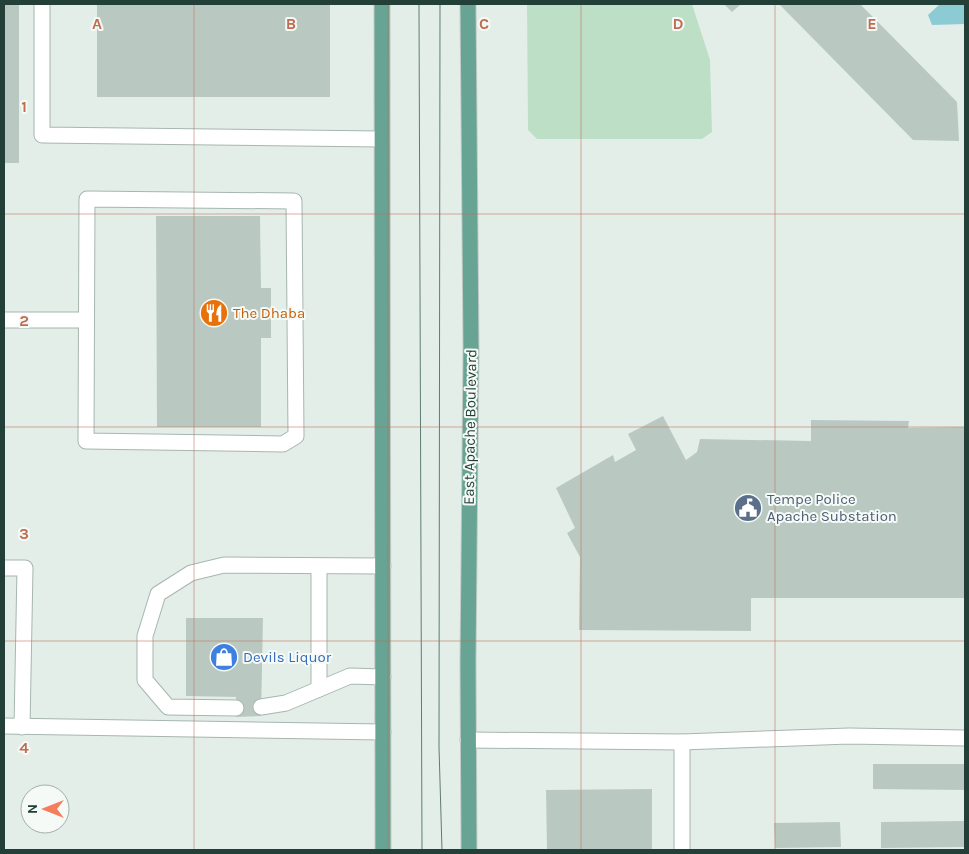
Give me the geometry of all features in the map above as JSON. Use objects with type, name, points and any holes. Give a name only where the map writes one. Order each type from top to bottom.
[{"type":"main road","points":[[382,4],[383,850]]},
{"type":"main road","name":"East Apache Boulevard","points":[[468,4],[471,349],[469,850]]},
{"type":"lane","points":[[42,4],[42,134],[381,138]]},
{"type":"lane","points":[[87,199],[294,201],[296,436],[283,444],[86,441],[86,320],[87,199]]},
{"type":"lane","points":[[4,320],[86,320]]},
{"type":"lane","points":[[236,708],[168,706],[145,680],[145,636],[158,594],[191,573],[224,565],[383,566]]},
{"type":"lane","points":[[319,566],[319,689]]},
{"type":"lane","points":[[4,568],[25,568],[22,727]]},
{"type":"lane","points":[[262,707],[286,703],[350,676],[383,677]]},
{"type":"lane","points":[[4,726],[383,732]]},
{"type":"lane","points":[[468,740],[682,742],[849,736],[965,738]]},
{"type":"lane","points":[[682,742],[682,850]]},
{"type":"green space","points":[[527,4],[692,4],[710,60],[712,132],[702,139],[537,139],[528,130]]},
{"type":"water","points":[[940,4],[965,4],[965,24],[932,25],[928,15]]},
{"type":"building","points":[[4,4],[19,4],[19,163],[4,163]]},
{"type":"building","points":[[97,4],[330,4],[330,97],[97,97]]},
{"type":"building","points":[[724,4],[741,4],[732,12]]},
{"type":"building","points":[[779,4],[860,4],[957,102],[959,141],[913,140]]},
{"type":"building","name":"The Dhaba","points":[[156,216],[260,216],[261,288],[271,288],[271,338],[261,338],[261,427],[157,427]]},
{"type":"building","points":[[663,416],[686,460],[697,452],[700,439],[811,441],[811,420],[909,421],[908,428],[965,427],[965,598],[751,598],[751,631],[579,630],[580,557],[567,533],[575,528],[556,488],[613,455],[615,462],[636,450],[628,434]]},
{"type":"building","name":"Devils Liquor","points":[[186,618],[263,618],[261,716],[236,717],[236,697],[186,696]]},
{"type":"building","points":[[873,764],[965,764],[965,790],[873,789]]},
{"type":"building","points":[[652,789],[652,850],[547,850],[546,790]]},
{"type":"building","points":[[965,821],[965,847],[881,848],[881,822]]},
{"type":"building","points":[[840,822],[841,847],[775,848],[774,823]]},
{"type":"tram line","points":[[419,4],[422,850]]},
{"type":"tram line","points":[[440,4],[439,747],[442,850]]},
{"type":"place","name":"The Dhaba","points":[[214,313]]},
{"type":"place","name":"Tempe Police Apache Substation","points":[[748,508]]},
{"type":"place","name":"Devils Liquor","points":[[224,657]]}]
